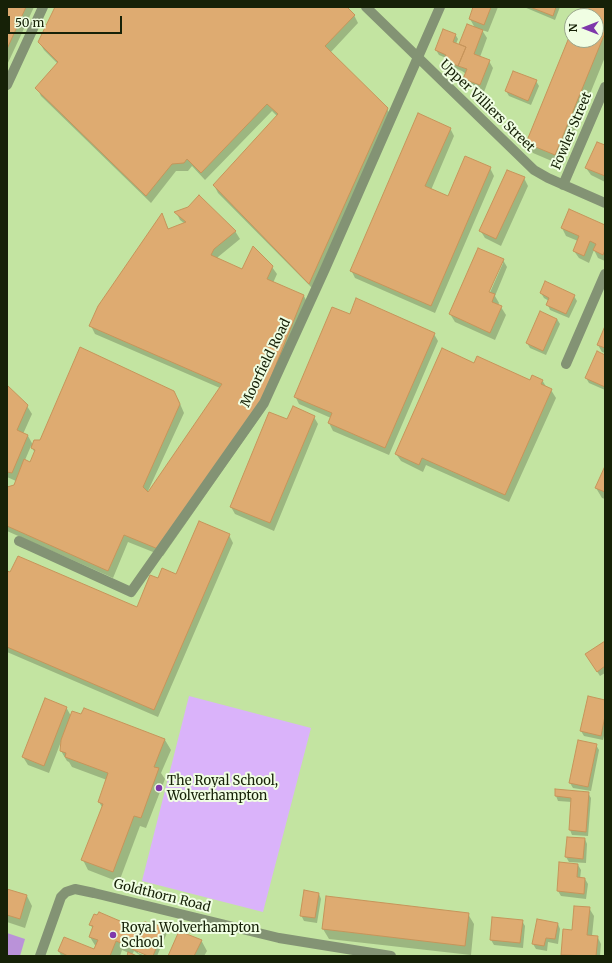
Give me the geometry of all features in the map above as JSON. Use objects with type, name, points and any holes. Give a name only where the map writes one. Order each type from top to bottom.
[{"type":"street","points":[[7,85],[42,7]]},
{"type":"street","name":"Upper Villiers Street","points":[[366,7],[534,170],[563,185],[605,203]]},
{"type":"street","points":[[417,56],[440,7]]},
{"type":"street","name":"Moorfield Road","points":[[19,541],[131,592],[264,403],[325,269],[417,56]]},
{"type":"street","name":"Fowler Street","points":[[563,185],[605,87]]},
{"type":"street","points":[[566,364],[605,274]]},
{"type":"street","name":"Goldthorn Road","points":[[40,956],[61,897],[66,892],[75,889],[279,938],[391,956]]},
{"type":"shaded area","points":[[189,696],[311,728],[263,912],[142,881]]},
{"type":"shaded area","points":[[7,933],[25,939],[20,956],[7,956]]},
{"type":"building","points":[[7,7],[26,7],[7,49]]},
{"type":"building","points":[[55,7],[347,7],[355,15],[325,46],[388,108],[309,284],[213,185],[278,114],[267,104],[201,173],[187,159],[184,163],[172,164],[146,196],[35,88],[58,62],[38,42]]},
{"type":"building","points":[[473,7],[491,7],[484,25],[469,19]]},
{"type":"building","points":[[530,7],[556,7],[553,16]]},
{"type":"building","points":[[605,7],[604,35],[604,8],[581,8]]},
{"type":"building","points":[[467,24],[483,30],[474,54],[490,60],[480,85],[463,79],[467,69],[458,66],[466,47],[459,44]]},
{"type":"building","points":[[443,29],[456,34],[453,42],[466,47],[458,66],[444,60],[446,55],[435,50]]},
{"type":"building","points":[[565,48],[599,48],[555,155],[526,143]]},
{"type":"building","points":[[513,71],[537,80],[528,101],[505,91]]},
{"type":"building","points":[[418,113],[451,128],[425,186],[448,196],[465,156],[491,167],[431,306],[350,271]]},
{"type":"building","points":[[597,142],[605,145],[605,176],[585,168]]},
{"type":"building","points":[[507,170],[525,177],[496,239],[479,231]]},
{"type":"building","points":[[199,195],[236,231],[214,249],[211,255],[242,269],[253,246],[273,266],[267,279],[304,295],[261,402],[158,549],[124,535],[108,571],[7,526],[7,487],[14,485],[24,459],[30,462],[35,450],[31,448],[34,440],[40,440],[80,347],[174,391],[180,404],[143,487],[148,492],[222,384],[89,326],[98,306],[162,213],[168,229],[186,222],[174,212],[188,207]]},
{"type":"building","points":[[569,209],[605,225],[605,250],[603,255],[593,250],[596,244],[590,241],[584,256],[573,251],[579,236],[561,228]]},
{"type":"building","points":[[478,248],[504,259],[489,292],[495,294],[492,302],[502,306],[490,333],[449,314]]},
{"type":"building","points":[[545,281],[575,295],[566,314],[546,305],[549,298],[540,293]]},
{"type":"building","points":[[356,298],[435,333],[385,448],[328,423],[332,413],[294,397],[332,307],[350,314]]},
{"type":"building","points":[[540,311],[557,319],[543,351],[526,343]]},
{"type":"building","points":[[605,326],[605,348],[597,345]]},
{"type":"building","points":[[442,348],[474,363],[477,356],[530,380],[532,375],[543,380],[541,384],[552,389],[505,495],[422,458],[419,465],[395,454]]},
{"type":"building","points":[[597,351],[605,355],[605,387],[585,378]]},
{"type":"building","points":[[7,385],[28,405],[17,430],[28,435],[12,473],[7,472]]},
{"type":"building","points":[[293,406],[315,416],[270,523],[230,507],[269,412],[287,419]]},
{"type":"building","points":[[605,466],[605,492],[595,488]]},
{"type":"building","points":[[199,521],[230,534],[154,710],[7,647],[7,571],[10,572],[18,556],[137,607],[150,575],[158,578],[162,568],[176,574]]},
{"type":"building","points":[[605,641],[605,666],[597,672],[585,654]]},
{"type":"building","points":[[588,696],[605,700],[605,716],[601,736],[580,731]]},
{"type":"building","points":[[45,698],[67,707],[44,766],[22,757]]},
{"type":"building","points":[[84,708],[165,739],[154,767],[159,768],[141,818],[134,816],[113,872],[81,860],[103,804],[98,802],[108,773],[65,757],[66,753],[60,751],[61,740],[72,711],[81,714]]},
{"type":"building","points":[[578,740],[597,744],[588,787],[569,783]]},
{"type":"building","points":[[555,789],[589,792],[586,832],[569,830],[571,798],[555,796]]},
{"type":"building","points":[[567,837],[585,838],[583,859],[565,857]]},
{"type":"building","points":[[559,862],[578,864],[577,877],[585,878],[584,894],[557,891]]},
{"type":"building","points":[[7,889],[27,895],[20,919],[7,915]]},
{"type":"building","points":[[304,890],[319,893],[315,918],[300,916]]},
{"type":"building","points":[[326,896],[469,913],[465,946],[322,929]]},
{"type":"building","points":[[574,906],[590,907],[587,935],[598,936],[596,956],[561,955],[563,929],[572,930]]},
{"type":"building","name":"Royal Wolverhampton School","points":[[99,912],[134,927],[132,931],[136,933],[132,943],[128,941],[126,945],[116,941],[110,956],[68,956],[58,951],[64,937],[94,949],[98,940],[89,937],[93,926],[89,925],[94,914],[97,915]]},
{"type":"building","points":[[492,917],[523,920],[520,943],[490,940]]},
{"type":"building","points":[[537,919],[558,923],[555,939],[546,938],[544,946],[532,944]]},
{"type":"building","points":[[145,922],[165,927],[153,956],[148,956],[132,949]]},
{"type":"building","name":"Royal Wolverhampton School","points":[[179,931],[202,940],[194,956],[168,956]]},
{"type":"building","name":"Royal Wolverhampton School","points":[[128,952],[137,956],[127,956]]},
{"type":"place","name":"The Royal School, Wolverhampton","points":[[159,788]]},
{"type":"place","name":"Royal Wolverhampton School","points":[[113,935]]}]
